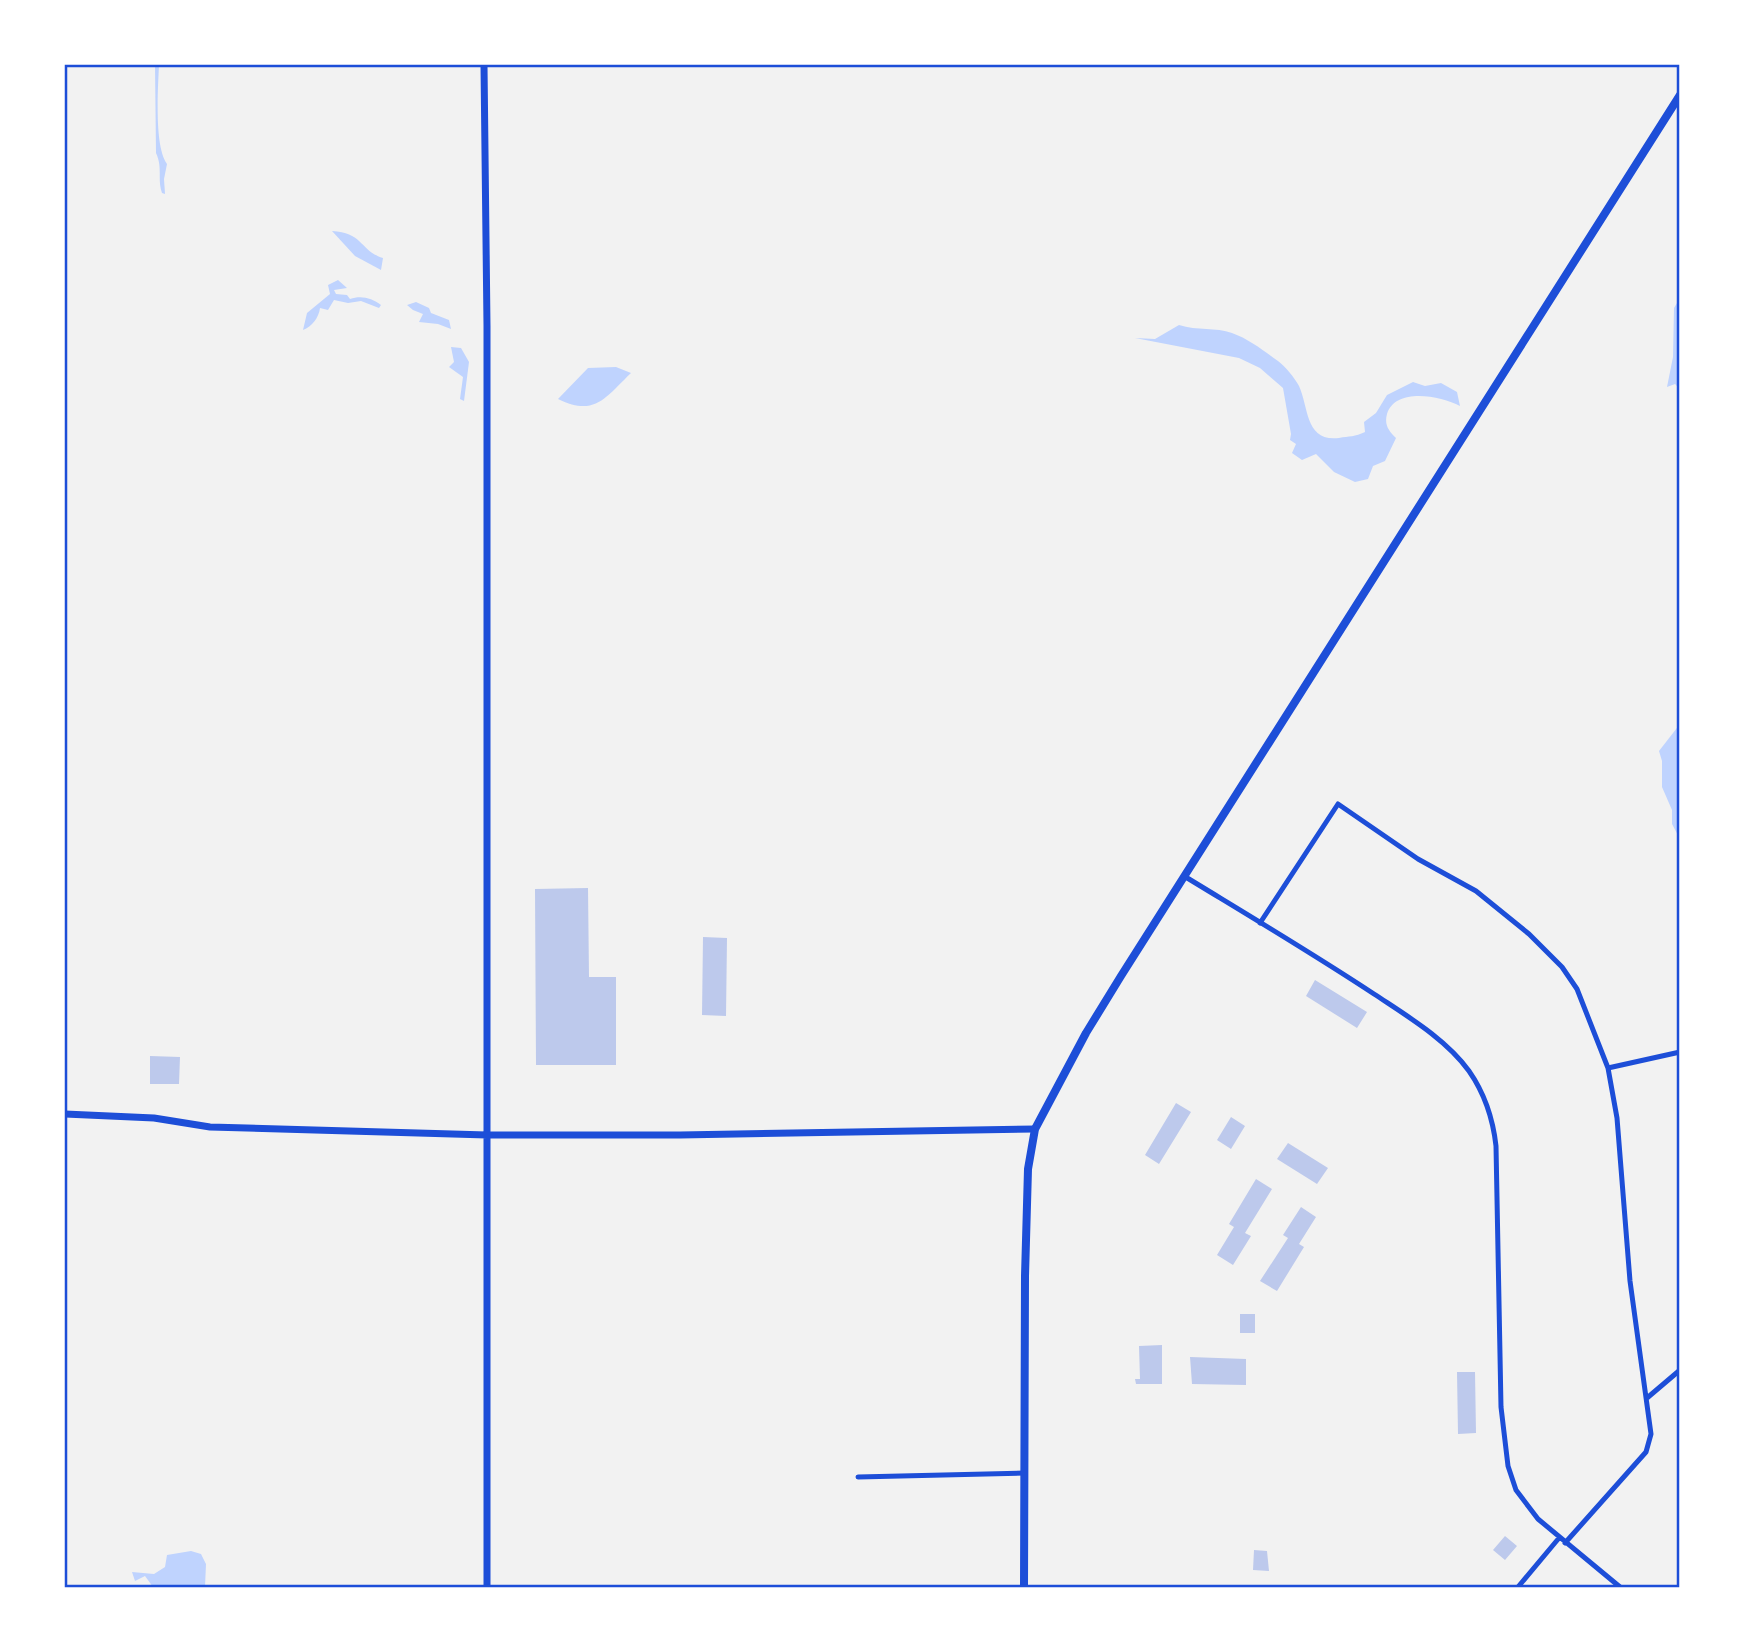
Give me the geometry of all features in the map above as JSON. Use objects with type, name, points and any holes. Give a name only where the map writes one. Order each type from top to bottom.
[{"type":"main road","points":[[1024,1587],[1026,1217],[1028,1169],[1035,1129],[1086,1033],[1680,95]]},
{"type":"street","points":[[484,65],[487,326],[487,1587]]},
{"type":"street","points":[[1260,923],[1338,804],[1418,859],[1476,891],[1529,934],[1562,967],[1577,989],[1608,1068],[1617,1118],[1630,1281],[1651,1434],[1646,1452],[1565,1543]]},
{"type":"street","points":[[1184,876],[1308,951],[1411,1019],[1454,1054],[1484,1095],[1494,1127],[1496,1146],[1503,1441],[1508,1466],[1516,1490],[1532,1512],[1559,1538],[1620,1587]]},
{"type":"street","points":[[1608,1068],[1680,1052]]},
{"type":"street","points":[[65,1114],[154,1118],[210,1127],[487,1135],[680,1135],[1035,1129]]},
{"type":"street","points":[[1647,1398],[1680,1370]]},
{"type":"street","points":[[858,1478],[1025,1473]]},
{"type":"street","points":[[1518,1587],[1559,1538]]},
{"type":"water","points":[[155,65],[159,65],[158,131],[167,164],[165,194],[162,193],[156,153]]},
{"type":"water","points":[[332,231],[350,235],[383,258],[381,270],[355,256]]},
{"type":"water","points":[[338,280],[347,288],[334,290],[336,294],[347,295],[350,299],[366,298],[381,305],[379,308],[361,301],[348,303],[334,300],[328,310],[320,308],[314,321],[303,330],[307,313],[330,294],[328,285]]},
{"type":"water","points":[[1680,298],[1680,389],[1675,384],[1667,387],[1673,357],[1674,308]]},
{"type":"water","points":[[416,302],[429,308],[431,313],[449,320],[451,329],[438,324],[419,322],[423,314],[407,305]]},
{"type":"water","points":[[1179,325],[1232,333],[1278,361],[1290,372],[1299,386],[1314,429],[1328,438],[1365,432],[1364,422],[1376,413],[1387,395],[1413,382],[1425,386],[1441,383],[1457,392],[1460,406],[1441,399],[1419,396],[1399,400],[1392,405],[1386,421],[1396,438],[1385,461],[1373,466],[1368,479],[1355,482],[1334,472],[1316,454],[1302,460],[1292,453],[1296,444],[1290,440],[1283,388],[1260,368],[1239,358],[1135,338],[1155,339]]},
{"type":"water","points":[[451,347],[461,348],[469,362],[464,401],[460,399],[463,377],[449,367],[454,362]]},
{"type":"water","points":[[616,367],[631,373],[599,402],[581,406],[558,399],[588,368]]},
{"type":"water","points":[[1680,724],[1680,839],[1672,824],[1672,810],[1662,787],[1662,761],[1659,751]]},
{"type":"water","points":[[191,1551],[201,1554],[206,1564],[205,1587],[153,1587],[145,1576],[135,1581],[132,1572],[154,1574],[165,1567],[167,1555]]},
{"type":"building","points":[[588,888],[589,977],[616,977],[616,1065],[536,1065],[535,889]]},
{"type":"building","points":[[703,937],[727,938],[726,1016],[702,1015]]},
{"type":"building","points":[[1315,980],[1367,1012],[1357,1028],[1306,996]]},
{"type":"building","points":[[150,1056],[180,1057],[179,1084],[150,1084]]},
{"type":"building","points":[[1176,1103],[1191,1112],[1159,1164],[1145,1155]]},
{"type":"building","points":[[1231,1117],[1245,1126],[1231,1149],[1217,1140]]},
{"type":"building","points":[[1288,1143],[1328,1168],[1317,1184],[1277,1159]]},
{"type":"building","points":[[1256,1179],[1272,1189],[1245,1233],[1251,1236],[1233,1265],[1217,1255],[1234,1227],[1229,1224]]},
{"type":"building","points":[[1301,1207],[1316,1217],[1299,1244],[1304,1247],[1277,1291],[1260,1281],[1288,1238],[1283,1235]]},
{"type":"building","points":[[1240,1314],[1255,1314],[1255,1333],[1240,1333]]},
{"type":"building","points":[[1162,1345],[1162,1384],[1136,1384],[1135,1379],[1140,1379],[1139,1346]]},
{"type":"building","points":[[1190,1357],[1246,1359],[1246,1385],[1192,1384]]},
{"type":"building","points":[[1457,1372],[1475,1372],[1476,1433],[1458,1434]]},
{"type":"building","points":[[1505,1536],[1517,1546],[1505,1560],[1493,1550]]},
{"type":"building","points":[[1254,1550],[1267,1551],[1269,1571],[1253,1570]]}]
